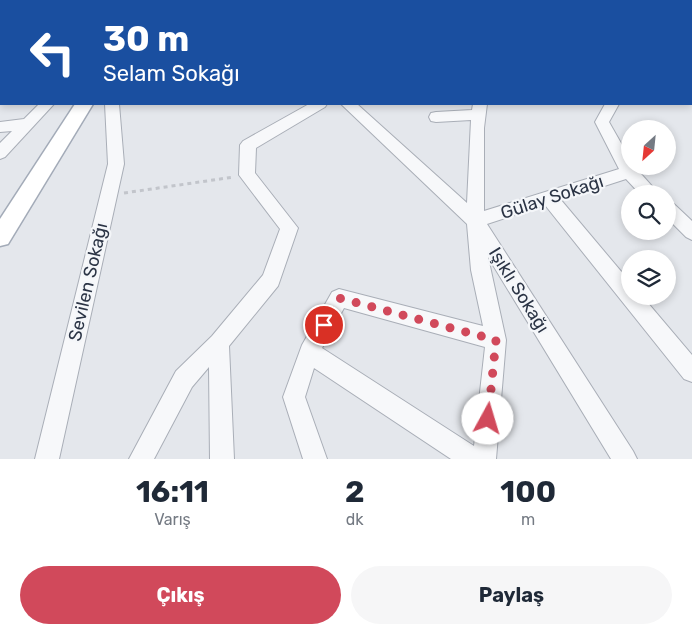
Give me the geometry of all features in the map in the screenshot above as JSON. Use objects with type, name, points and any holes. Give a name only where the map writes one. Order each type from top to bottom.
[{"type":"main road","points":[[0,237],[4,220],[69,105]]},
{"type":"main road","points":[[4,220],[83,105]]},
{"type":"street","points":[[0,153],[46,105]]},
{"type":"street","name":"Sevilen Sokağı","points":[[46,459],[116,164],[112,105]]},
{"type":"street","points":[[142,459],[184,379],[219,343],[271,280],[289,228],[248,175],[248,145],[318,105]]},
{"type":"street","name":"Işıklı Sokağı","points":[[349,105],[475,221],[625,459]]},
{"type":"street","points":[[611,105],[602,122],[621,157]]},
{"type":"street","points":[[436,117],[480,110],[475,221],[480,270],[496,340],[484,459]]},
{"type":"street","points":[[0,127],[28,124]]},
{"type":"street","name":"Gülay Sokağı","points":[[475,221],[621,175]]},
{"type":"street","points":[[632,175],[642,185]]},
{"type":"street","points":[[548,198],[692,371]]},
{"type":"street","points":[[676,217],[692,232]]},
{"type":"street","points":[[316,459],[294,398],[309,352],[339,298],[496,340]]},
{"type":"street","points":[[219,343],[222,459]]},
{"type":"street","points":[[309,352],[472,459]]},
{"type":"path","points":[[109,195],[248,175]]},
{"type":"route","points":[[324,325],[339,298],[496,340],[488,419]]}]
